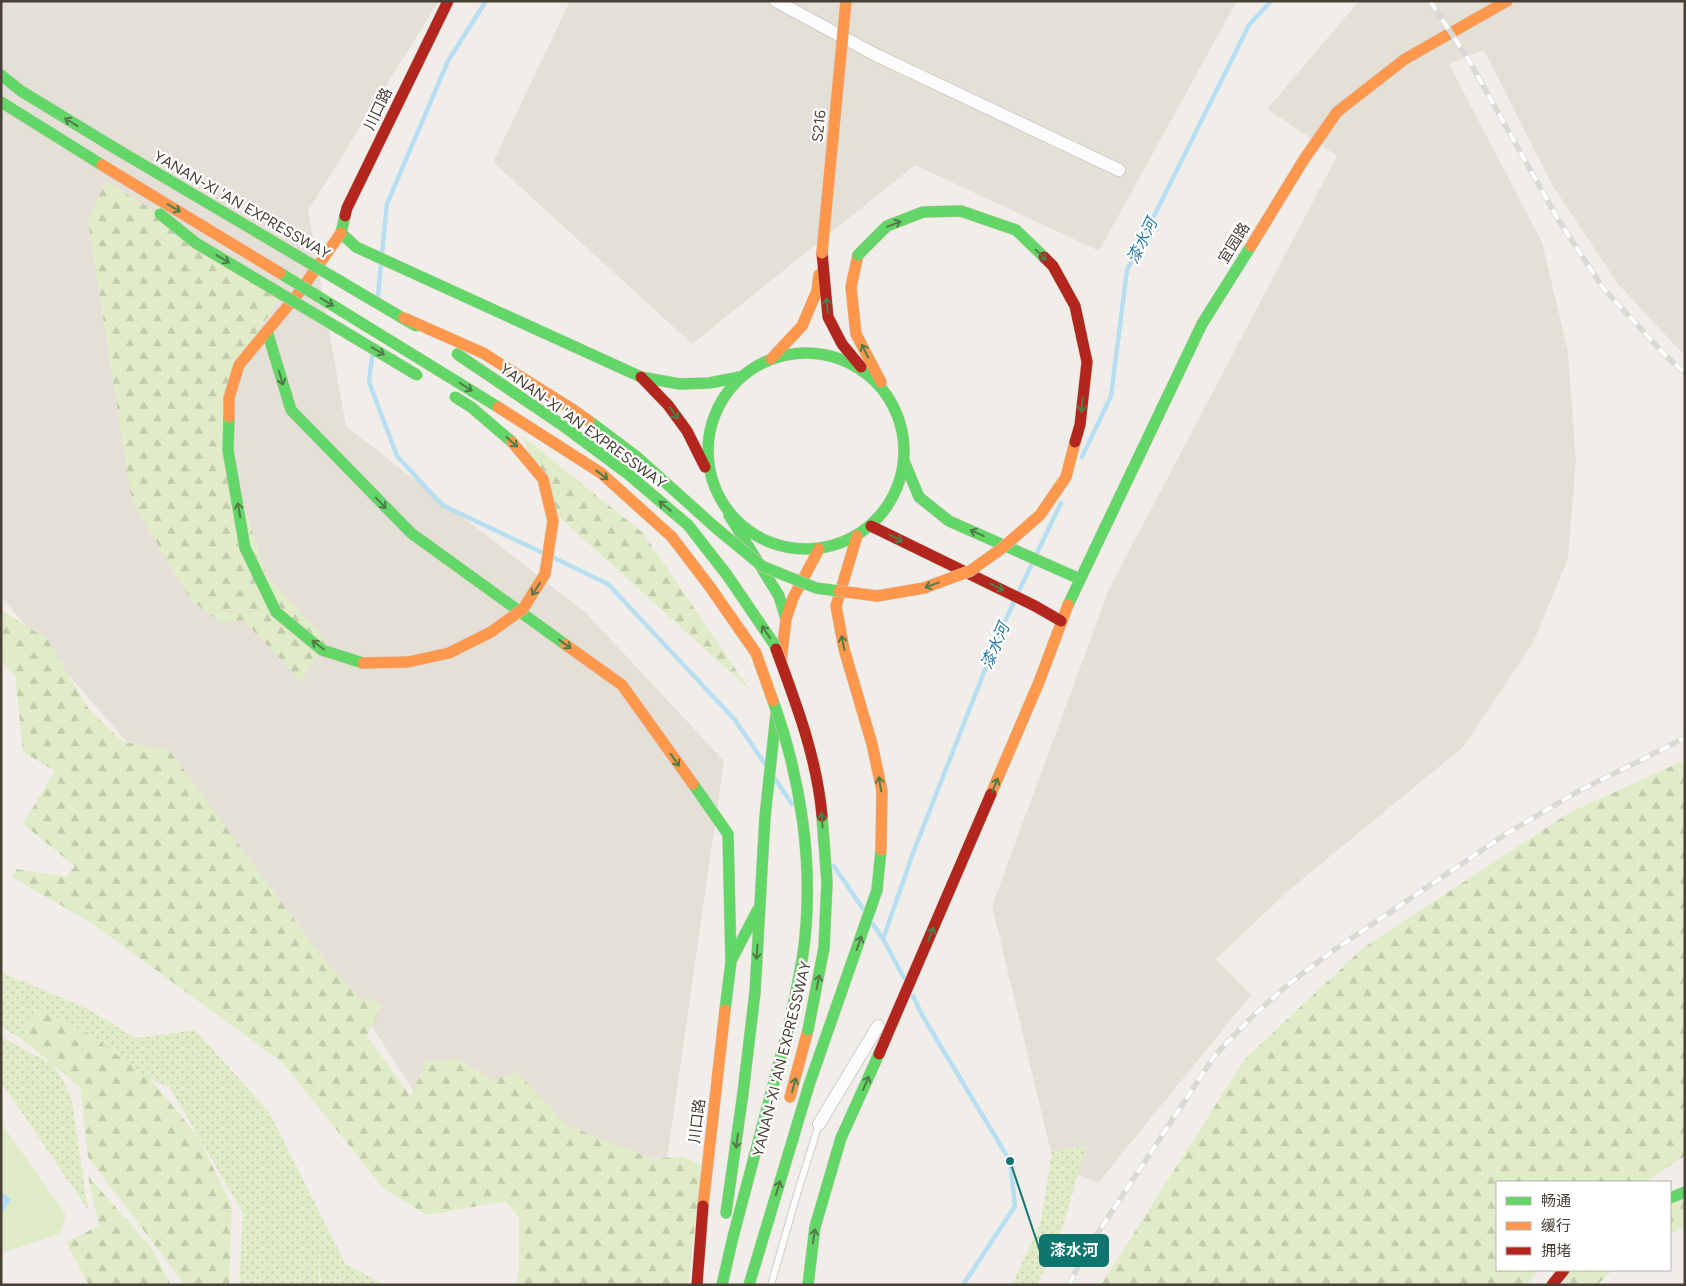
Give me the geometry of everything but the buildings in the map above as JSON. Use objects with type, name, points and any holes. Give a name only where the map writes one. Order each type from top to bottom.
[{"type":"main road","name":"川口路","points":[[341,233],[346,208],[448,1]]},
{"type":"main road","name":"S216","points":[[822,254],[846,1]]},
{"type":"main road","name":"宜园路","points":[[808,1285],[815,1227],[841,1138],[887,1036],[1033,679],[1202,324],[1303,161],[1337,112],[1405,59],[1507,1]]},
{"type":"main road","name":"YANAN-XI 'AN EXPRESSWAY","points":[[1,75],[21,91],[113,147],[404,318],[562,425],[628,474],[688,525],[727,575],[774,644],[803,723],[820,795],[827,882],[824,948],[808,1030],[788,1106]]},
{"type":"main road","name":"YANAN-XI 'AN EXPRESSWAY","points":[[1,102],[452,378],[601,473],[672,537],[756,653],[783,728],[800,798],[807,882],[804,946],[789,1025],[732,1237],[722,1285]]},
{"type":"main road","points":[[102,165],[196,243],[428,381]]},
{"type":"main road","points":[[404,318],[483,353],[572,409],[638,457],[716,528],[762,566],[816,588],[877,596],[924,588],[970,571],[1001,549],[1040,514],[1066,477],[1080,425],[1087,362],[1074,306],[1053,266],[1016,230],[961,211],[923,212],[887,226],[858,255],[851,287],[856,334],[896,410],[903,435],[904,461],[898,486],[887,507],[871,526],[857,536],[839,544],[819,549],[786,548],[770,542],[755,536],[730,515]]},
{"type":"main road","points":[[445,392],[471,407],[517,446],[543,479],[552,521],[545,574],[522,610],[492,632],[449,653],[408,662],[363,663],[322,650],[276,612],[245,548],[228,450],[229,398],[238,365],[300,290],[341,233],[356,246],[641,377],[680,384],[709,383],[740,377]]},
{"type":"main road","points":[[771,359],[802,326],[817,291],[822,254]]},
{"type":"main road","points":[[822,254],[828,317],[842,344],[868,376],[884,391],[896,410]]},
{"type":"main road","points":[[267,331],[291,410],[411,533],[622,685],[728,834],[731,962]]},
{"type":"main road","points":[[710,479],[707,451],[711,424],[722,398],[740,377],[755,367],[771,359],[796,354],[822,354],[847,362],[868,376]]},
{"type":"main road","points":[[641,377],[668,405],[687,431],[718,498],[779,596],[786,619]]},
{"type":"main road","points":[[904,461],[919,496],[949,521],[1080,579]]},
{"type":"main road","points":[[871,526],[1035,606],[1061,621]]},
{"type":"main road","points":[[749,1285],[809,1085],[877,890],[882,839],[882,791],[872,744],[844,649],[836,606],[857,536]]},
{"type":"main road","points":[[716,1285],[744,1093],[755,992],[765,817],[786,619],[793,598],[819,549]]},
{"type":"main road","points":[[906,963],[998,747]]},
{"type":"main road","points":[[731,962],[760,904]]},
{"type":"main road","name":"川口路","points":[[697,1285],[705,1181],[731,962]]},
{"type":"main road","points":[[823,1156],[880,1022]]},
{"type":"main road","points":[[801,1242],[819,1173]]},
{"type":"main road","points":[[742,1285],[767,1184]]},
{"type":"main road","points":[[1671,1198],[1685,1192]]},
{"type":"main road","points":[[1552,1285],[1563,1271]]},
{"type":"street","points":[[776,1],[876,56],[1119,170]]},
{"type":"street","points":[[819,1124],[880,1022]]},
{"type":"lane","points":[[771,1285],[819,1124]]},
{"type":"shaded area","points":[[1,1],[439,1],[308,211],[346,426],[586,613],[724,761],[666,1167],[445,1139],[367,1019],[1,597]]},
{"type":"shaded area","points":[[570,1],[1237,1],[1099,251],[915,165],[692,344],[493,162]]},
{"type":"shaded area","points":[[1359,1],[1685,1],[1685,356],[1618,284],[1552,185],[1484,50],[1449,64],[1542,242],[1568,352],[1576,461],[1568,559],[1533,643],[1463,747],[1288,891],[1216,959],[1251,995],[1098,1183],[1054,1165],[992,906],[1109,589],[1337,156],[1267,109]]},
{"type":"green space","points":[[106,181],[284,292],[232,369],[225,443],[266,575],[327,641],[301,681],[243,620],[221,623],[190,599],[132,501],[88,221]]},
{"type":"green space","points":[[521,435],[643,533],[749,689],[556,514]]},
{"type":"green space","points":[[1,610],[47,639],[88,708],[123,742],[169,750],[321,956],[360,998],[382,1004],[367,1036],[410,1096],[427,1062],[456,1059],[493,1080],[517,1072],[567,1125],[650,1158],[682,1157],[702,1165],[688,1285],[516,1285],[519,1271],[519,1218],[506,1201],[427,1215],[384,1189],[282,1062],[90,922],[12,877],[16,869],[66,877],[75,866],[23,824],[55,771],[23,752],[15,675],[1,632]]},
{"type":"green space","points":[[1,632],[15,675],[1,663]]},
{"type":"green space","points":[[1685,760],[1685,1156],[1647,1181],[1496,1181],[1496,1271],[1537,1271],[1527,1285],[1101,1285],[1245,1059],[1363,948],[1569,813]]},
{"type":"green space","points":[[1,972],[88,1009],[136,1038],[195,1030],[269,1112],[345,1263],[384,1285],[321,1285],[318,1255],[319,1285],[239,1285],[243,1213],[169,1086],[151,1080],[88,1033],[36,1009],[21,1038],[1,1027]]},
{"type":"green space","points":[[36,1009],[88,1033],[151,1080],[199,1138],[232,1207],[229,1285],[182,1285],[182,1281],[88,1157],[80,1087],[21,1038]]},
{"type":"green space","points":[[1,1037],[54,1065],[71,1096],[88,1210],[1,1082]]},
{"type":"green space","points":[[1,1123],[66,1215],[60,1234],[1,1253]]},
{"type":"green space","points":[[1086,1146],[1060,1236],[1037,1285],[1012,1285],[1041,1221],[1052,1152]]},
{"type":"green space","points":[[88,1176],[153,1250],[171,1285],[89,1285],[66,1242],[99,1226]]},
{"type":"green space","points":[[1685,1193],[1685,1226],[1671,1234],[1671,1202]]},
{"type":"green space","points":[[1569,1271],[1612,1271],[1597,1285],[1563,1285]]},
{"type":"water","points":[[1,1192],[12,1199],[1,1215]]},
{"type":"waterway","points":[[382,254],[387,204],[448,61],[486,1]]},
{"type":"waterway","name":"漆水河","points":[[1082,457],[1111,396],[1127,270],[1249,25],[1271,1]]},
{"type":"waterway","points":[[378,297],[381,262]]},
{"type":"waterway","points":[[372,357],[369,382],[397,456],[442,505],[543,553]]},
{"type":"waterway","name":"漆水河","points":[[1036,555],[1061,503]]},
{"type":"waterway","points":[[554,558],[608,584],[735,720],[765,764]]},
{"type":"waterway","name":"漆水河","points":[[1018,593],[1032,564]]},
{"type":"waterway","name":"漆水河","points":[[883,939],[913,853],[999,634],[1015,600]]},
{"type":"waterway","points":[[775,779],[792,804]]},
{"type":"waterway","points":[[834,866],[863,909]]},
{"type":"waterway","name":"漆水河","points":[[873,924],[904,978]]},
{"type":"waterway","name":"漆水河","points":[[913,996],[922,1015],[1010,1161],[1015,1206],[963,1285]]},
{"type":"railway","points":[[1430,1],[1467,57],[1559,221],[1603,288],[1666,356],[1685,373]]},
{"type":"railway","points":[[1069,1285],[1084,1254],[1215,1055],[1255,1014],[1290,983],[1334,950],[1506,834],[1577,792],[1685,738]]},
{"type":"traffic: fast","points":[[1,75],[21,91],[113,147]]},
{"type":"traffic: fast","points":[[1,102],[102,165]]},
{"type":"traffic: fast","points":[[113,147],[416,326]]},
{"type":"traffic: fast","points":[[858,255],[887,226],[923,212],[961,211],[1016,230],[1044,257]]},
{"type":"traffic: fast","points":[[160,214],[196,243],[417,375]]},
{"type":"traffic: fast","points":[[345,216],[341,233],[356,247],[641,377]]},
{"type":"traffic: fast","points":[[1068,605],[1202,324],[1251,246]]},
{"type":"traffic: fast","points":[[280,273],[498,407]]},
{"type":"traffic: fast","points":[[267,331],[291,410],[411,533],[566,645]]},
{"type":"traffic: fast","points":[[796,353],[816,353],[835,357],[852,364],[861,369],[882,389],[897,413],[904,441],[904,451],[904,461],[897,489],[888,506],[868,527],[852,538],[835,545],[816,549],[796,549],[768,542],[751,533],[724,506],[712,480],[708,461],[708,441],[715,413],[724,396],[751,369],[777,357],[796,353]]},
{"type":"traffic: fast","points":[[457,354],[562,425],[628,474],[688,525],[727,575],[776,649]]},
{"type":"traffic: fast","points":[[641,377],[680,384],[709,383],[740,377]]},
{"type":"traffic: fast","points":[[455,397],[471,407],[512,442]]},
{"type":"traffic: fast","points":[[229,417],[228,450],[245,548],[276,612],[322,650],[363,663]]},
{"type":"traffic: fast","points":[[589,421],[637,457],[716,528],[762,566],[816,588],[839,591]]},
{"type":"traffic: fast","points":[[904,461],[919,497],[949,521],[1080,579]]},
{"type":"traffic: fast","points":[[729,515],[779,596],[786,619]]},
{"type":"traffic: fast","points":[[773,701],[783,730],[798,791],[806,853],[807,915],[804,946],[789,1025]]},
{"type":"traffic: fast","points":[[743,1093],[755,992],[765,817],[776,714]]},
{"type":"traffic: fast","points":[[693,784],[728,834],[731,962],[725,1010]]},
{"type":"traffic: fast","points":[[808,1030],[824,948],[827,882],[822,816]]},
{"type":"traffic: fast","points":[[749,1285],[809,1085],[877,890],[881,850]]},
{"type":"traffic: fast","points":[[732,959],[757,911]]},
{"type":"traffic: fast","points":[[722,1285],[789,1025]]},
{"type":"traffic: fast","points":[[808,1285],[815,1227],[841,1138],[879,1054]]},
{"type":"traffic: fast","points":[[726,1213],[743,1093]]},
{"type":"traffic: fast","points":[[1671,1198],[1685,1192]]},
{"type":"traffic: slow","points":[[822,253],[846,1]]},
{"type":"traffic: slow","points":[[1251,246],[1303,161],[1337,112],[1405,59],[1507,1]]},
{"type":"traffic: slow","points":[[102,165],[280,273]]},
{"type":"traffic: slow","points":[[229,417],[229,398],[239,365],[301,290],[341,233]]},
{"type":"traffic: slow","points":[[858,255],[851,287],[856,334],[881,382]]},
{"type":"traffic: slow","points":[[771,359],[802,326],[817,291],[819,275]]},
{"type":"traffic: slow","points":[[404,318],[483,353],[589,421]]},
{"type":"traffic: slow","points":[[498,407],[601,473],[672,537],[756,653],[773,701]]},
{"type":"traffic: slow","points":[[363,663],[408,662],[449,653],[491,632],[523,609],[545,574],[553,521],[543,479],[512,442]]},
{"type":"traffic: slow","points":[[839,591],[877,596],[924,588],[970,571],[1001,549],[1040,515],[1066,477],[1075,442]]},
{"type":"traffic: slow","points":[[857,536],[836,606],[844,649],[872,744],[882,791],[881,850]]},
{"type":"traffic: slow","points":[[781,661],[786,619],[793,598],[819,549]]},
{"type":"traffic: slow","points":[[991,794],[1039,682],[1068,605]]},
{"type":"traffic: slow","points":[[566,645],[622,685],[693,784]]},
{"type":"traffic: slow","points":[[703,1206],[725,1010]]},
{"type":"traffic: slow","points":[[790,1097],[808,1030]]},
{"type":"traffic: jam","points":[[345,216],[347,208],[448,1]]},
{"type":"traffic: jam","points":[[822,253],[828,317],[842,344],[861,367]]},
{"type":"traffic: jam","points":[[1044,257],[1053,266],[1075,306],[1087,362],[1080,425],[1075,442]]},
{"type":"traffic: jam","points":[[641,377],[668,405],[687,431],[705,467]]},
{"type":"traffic: jam","points":[[871,526],[1035,606],[1061,621]]},
{"type":"traffic: jam","points":[[776,649],[811,752],[822,816]]},
{"type":"traffic: jam","points":[[879,1054],[991,794]]},
{"type":"traffic: jam","points":[[697,1285],[703,1206]]},
{"type":"traffic: jam","points":[[1552,1285],[1563,1271]]},
{"type":"place","name":"漆水河","points":[[1010,1161]]}]
